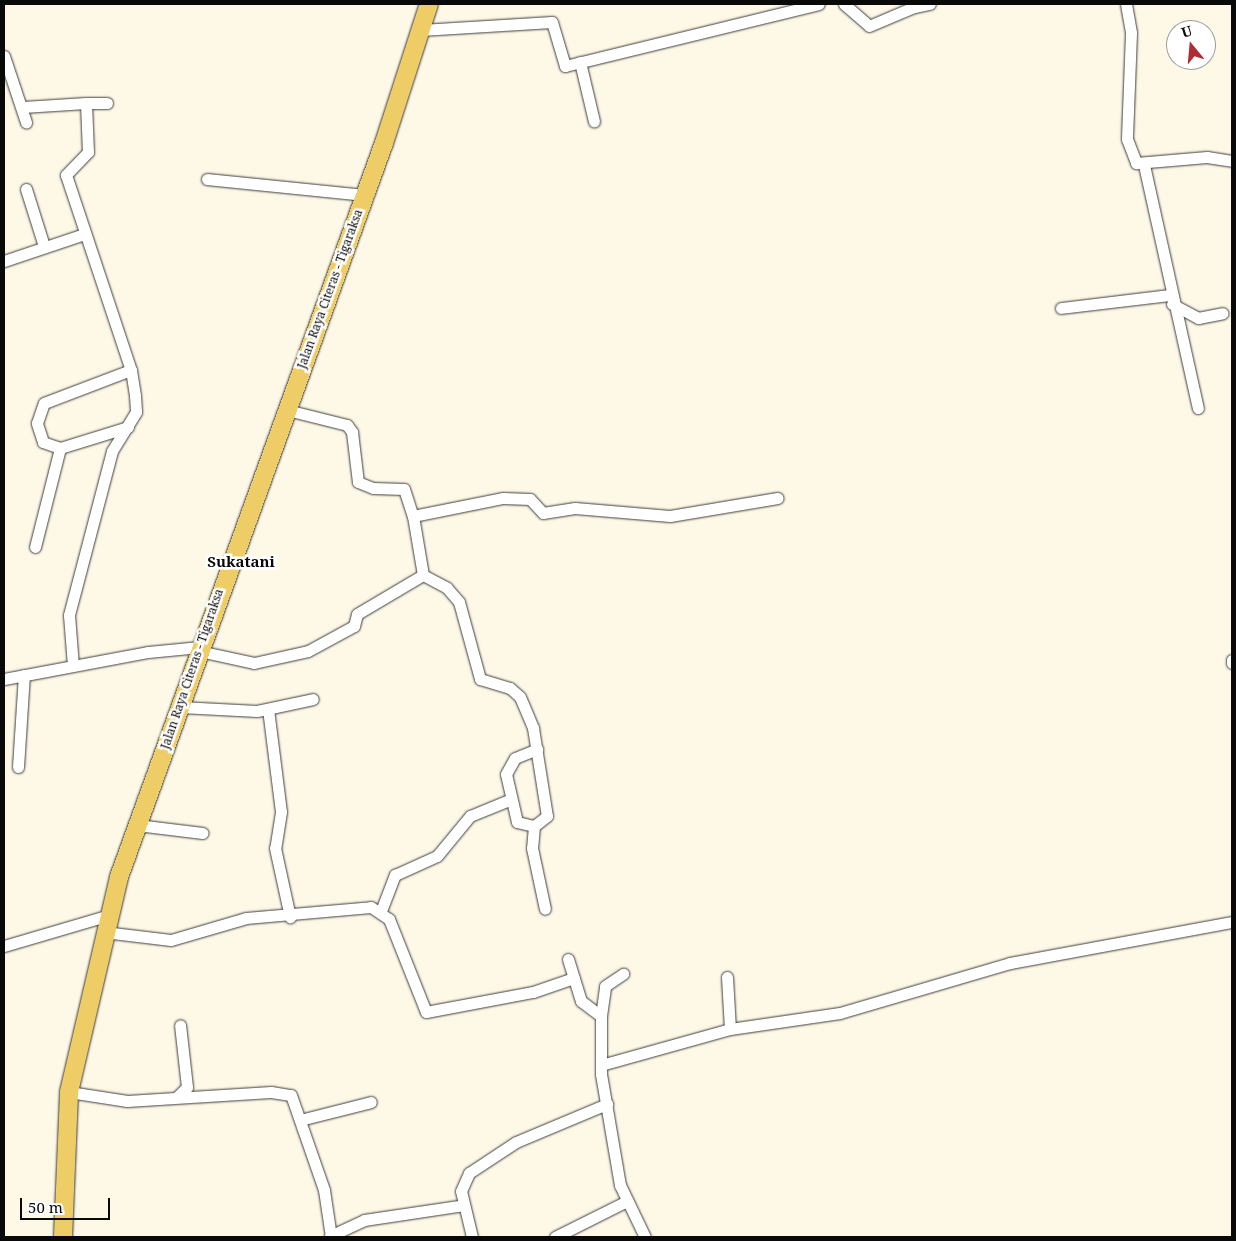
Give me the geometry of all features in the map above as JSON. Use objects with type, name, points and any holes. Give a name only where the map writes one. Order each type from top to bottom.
[{"type":"main road","name":"Jalan Raya Citeras - Tigaraksa","points":[[63,1237],[69,1092],[91,1007],[104,932],[109,915],[137,825],[364,195],[429,4]]},
{"type":"street","points":[[421,30],[552,22],[564,65],[820,4]]},
{"type":"street","points":[[844,4],[869,26],[913,6],[930,4]]},
{"type":"street","points":[[1126,4],[1131,49],[1128,139],[1136,163],[1144,165],[1207,157],[1232,160]]},
{"type":"street","points":[[4,56],[23,107],[26,122]]},
{"type":"street","points":[[580,62],[594,121]]},
{"type":"street","points":[[74,666],[69,615],[112,451],[136,412],[131,370],[84,234],[66,175],[88,152],[86,103]]},
{"type":"street","points":[[23,107],[107,103]]},
{"type":"street","points":[[1144,165],[1171,300],[1198,408]]},
{"type":"street","points":[[207,179],[364,195]]},
{"type":"street","points":[[26,190],[44,246]]},
{"type":"street","points":[[4,261],[84,234]]},
{"type":"street","points":[[1061,308],[1171,300],[1198,318],[1223,313]]},
{"type":"street","points":[[128,427],[60,448],[48,447],[39,435],[40,408],[131,370]]},
{"type":"street","points":[[287,410],[347,425],[352,432],[358,482],[372,488],[404,489],[413,516],[423,575],[455,597],[466,617],[480,679],[510,688],[520,698],[537,749],[547,816],[534,826],[532,848],[545,909]]},
{"type":"street","points":[[35,547],[60,448]]},
{"type":"street","points":[[413,516],[503,498],[530,499],[542,513],[575,508],[670,516],[777,498]]},
{"type":"street","points":[[4,679],[74,666],[200,649],[254,663],[308,651],[354,626],[356,614],[423,575]]},
{"type":"street","points":[[18,767],[24,675]]},
{"type":"street","points":[[180,707],[222,713],[268,709],[312,700]]},
{"type":"street","points":[[268,709],[281,812],[275,848],[290,917]]},
{"type":"street","points":[[534,826],[517,822],[509,800],[506,774],[510,762],[537,749]]},
{"type":"street","points":[[381,911],[395,875],[437,856],[470,816],[509,800]]},
{"type":"street","points":[[137,825],[203,833]]},
{"type":"street","points":[[104,932],[171,940],[246,918],[290,917],[358,907],[381,911],[389,919],[426,1012],[534,992],[574,978]]},
{"type":"street","points":[[4,946],[109,915]]},
{"type":"street","points":[[601,1065],[730,1029],[840,1013],[1010,964],[1232,922]]},
{"type":"street","points":[[568,959],[581,1001],[601,1016]]},
{"type":"street","points":[[623,974],[605,986],[601,1016],[601,1065],[626,1202],[645,1237]]},
{"type":"street","points":[[726,977],[730,1029]]},
{"type":"street","points":[[177,1097],[187,1087],[180,1025]]},
{"type":"street","points":[[69,1092],[127,1101],[285,1092],[295,1104],[324,1190],[330,1237],[364,1220],[464,1205]]},
{"type":"street","points":[[300,1120],[371,1102]]},
{"type":"street","points":[[472,1237],[461,1184],[469,1173],[516,1142],[607,1104]]},
{"type":"street","points":[[555,1237],[626,1202]]},
{"type":"district","name":"Sukatani","points":[[241,562]]}]
